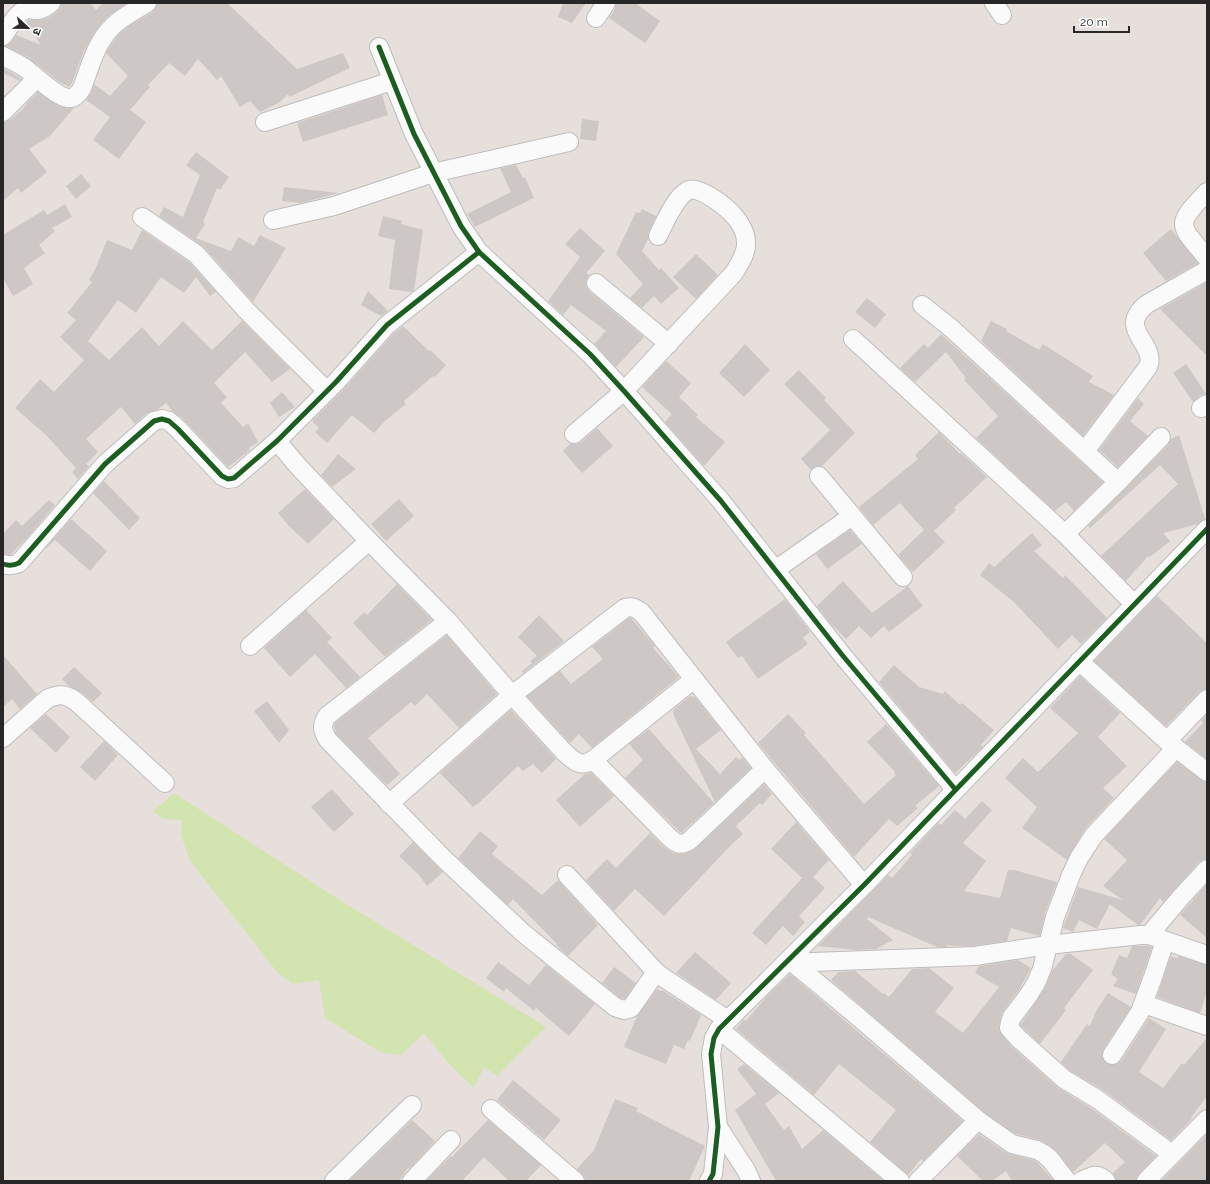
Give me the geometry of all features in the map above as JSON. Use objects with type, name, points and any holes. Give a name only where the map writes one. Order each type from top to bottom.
[{"type":"street","points":[[3,36],[19,14],[24,10],[43,9],[51,3]]},
{"type":"street","points":[[3,56],[24,67],[36,79],[62,96],[73,98],[79,94],[82,88],[99,44],[104,36],[113,26],[147,3]]},
{"type":"street","points":[[596,18],[606,3]]},
{"type":"street","points":[[379,47],[414,134],[461,226],[479,252],[590,354],[624,391],[721,501],[844,656],[955,789]]},
{"type":"street","points":[[3,112],[36,79]]},
{"type":"street","points":[[265,122],[392,81]]},
{"type":"street","points":[[273,220],[334,206],[434,173],[569,142]]},
{"type":"street","points":[[574,434],[624,391],[734,273],[743,259],[746,244],[744,233],[736,218],[723,205],[697,190],[690,190],[682,194],[658,236]]},
{"type":"street","points":[[1207,192],[1189,210],[1184,220],[1184,229],[1207,258]]},
{"type":"street","points":[[142,217],[196,254],[246,310],[327,391]]},
{"type":"street","points":[[3,564],[13,566],[19,563],[105,464],[154,421],[162,419],[169,421],[178,428],[222,476],[228,479],[234,478],[277,441],[327,391],[387,325],[479,252]]},
{"type":"street","points":[[1085,451],[1148,368],[1150,355],[1136,331],[1135,322],[1138,311],[1147,304],[1207,270]]},
{"type":"street","points":[[596,283],[669,344]]},
{"type":"street","points":[[922,305],[951,328],[1118,482]]},
{"type":"street","points":[[853,339],[1065,534],[1134,604]]},
{"type":"street","points":[[1065,534],[1118,482],[1161,436]]},
{"type":"street","points":[[277,441],[297,465],[369,541],[448,621],[512,696],[573,760],[580,764],[588,764],[693,680]]},
{"type":"street","points":[[819,476],[903,577]]},
{"type":"street","points":[[775,570],[852,516]]},
{"type":"street","points":[[709,1181],[713,1174],[718,1127],[711,1054],[714,1038],[724,1024],[789,962],[1207,529]]},
{"type":"street","points":[[250,646],[369,541]]},
{"type":"street","points":[[389,804],[512,696],[625,608],[637,608],[765,769],[864,885]]},
{"type":"street","points":[[448,621],[327,716],[322,724],[323,732],[328,740],[442,857],[523,933],[615,1007],[624,1010],[631,1008],[656,972]]},
{"type":"street","points":[[1079,662],[1171,745],[1207,772]]},
{"type":"street","points":[[3,738],[47,700],[63,694],[79,704],[165,783]]},
{"type":"street","points":[[1172,1154],[1097,1099],[1064,1079],[1018,1038],[1010,1028],[1010,1022],[1036,983],[1042,969],[1055,917],[1070,875],[1087,845],[1171,745],[1207,699]]},
{"type":"street","points":[[594,760],[670,838],[677,844],[683,845],[765,769]]},
{"type":"street","points":[[1112,1055],[1144,1004],[1157,938],[1181,897],[1207,869]]},
{"type":"street","points":[[567,874],[656,972],[724,1024],[900,1181]]},
{"type":"street","points":[[789,962],[976,956],[1048,944],[1132,935],[1157,938],[1207,955]]},
{"type":"street","points":[[789,962],[862,1020],[978,1120],[1012,1144],[1037,1150],[1044,1154],[1050,1159],[1067,1181]]},
{"type":"street","points":[[1144,1004],[1207,1026]]},
{"type":"street","points":[[334,1181],[412,1105]]},
{"type":"street","points":[[491,1109],[575,1181]]},
{"type":"street","points":[[1146,1181],[1207,1119]]},
{"type":"street","points":[[918,1181],[978,1120]]},
{"type":"street","points":[[718,1127],[746,1170],[751,1181]]},
{"type":"street","points":[[412,1181],[451,1140]]},
{"type":"street","points":[[1081,1181],[1096,1175],[1106,1181]]},
{"type":"green space","points":[[174,793],[327,892],[546,1027],[497,1076],[484,1067],[474,1088],[448,1063],[424,1033],[401,1055],[382,1053],[325,1018],[319,980],[293,984],[278,973],[190,861],[181,835],[182,820],[163,819],[153,811]]},
{"type":"building","points":[[61,3],[90,3],[96,10],[103,3],[127,3],[106,18],[94,33],[84,51],[72,83],[69,87],[58,81],[28,57],[5,46],[11,42],[16,35],[41,45],[26,22],[29,20],[48,18],[58,11],[61,7]]},
{"type":"building","points":[[157,3],[227,3],[297,69],[343,53],[350,68],[289,97],[288,94],[280,102],[260,112],[250,101],[240,107],[221,76],[217,80],[198,59],[185,76],[169,63],[148,85],[150,87],[130,110],[146,122],[119,159],[93,140],[110,117],[86,100],[91,93],[94,84],[110,96],[128,76],[106,53],[120,33],[153,12]]},
{"type":"building","points":[[563,3],[586,3],[572,23],[558,17]]},
{"type":"building","points":[[616,3],[635,3],[660,21],[645,43],[609,18],[615,9]]},
{"type":"building","points":[[3,68],[21,79],[20,81],[3,73]]},
{"type":"building","points":[[38,92],[59,106],[74,108],[50,136],[29,149],[47,172],[21,193],[18,188],[3,201],[3,122],[10,120],[22,110]]},
{"type":"building","points":[[382,95],[388,115],[303,142],[297,123]]},
{"type":"building","points":[[582,119],[599,121],[596,141],[580,139]]},
{"type":"building","points":[[196,152],[229,177],[220,190],[217,188],[203,222],[205,224],[196,238],[231,251],[238,237],[254,246],[260,235],[286,248],[253,302],[204,247],[159,216],[164,207],[183,217],[200,175],[186,165]]},
{"type":"building","points":[[516,165],[523,178],[525,177],[534,198],[475,227],[467,214],[511,192],[500,168]]},
{"type":"building","points":[[81,174],[91,186],[76,199],[66,186]]},
{"type":"building","points":[[284,187],[339,193],[301,203],[282,201]]},
{"type":"building","points":[[65,204],[72,217],[52,228],[55,231],[39,245],[45,253],[24,268],[33,284],[13,296],[3,278],[3,235],[44,210],[47,215]]},
{"type":"building","points":[[642,209],[656,216],[642,251],[659,270],[661,268],[679,288],[661,304],[654,296],[642,308],[630,298],[643,284],[616,254],[636,212],[640,213]]},
{"type":"building","points":[[383,216],[402,221],[401,224],[423,230],[414,290],[412,292],[389,289],[395,240],[378,236]]},
{"type":"building","points":[[580,228],[605,251],[586,273],[589,275],[586,281],[586,287],[644,337],[616,367],[594,344],[606,331],[571,305],[563,315],[548,301],[580,257],[565,244]]},
{"type":"building","points":[[1171,229],[1198,263],[1166,281],[1143,253]]},
{"type":"building","points":[[142,230],[189,262],[216,292],[210,296],[196,277],[184,293],[161,277],[136,313],[118,300],[88,341],[109,360],[142,327],[159,346],[183,321],[212,350],[242,321],[290,369],[272,382],[245,352],[214,383],[227,397],[221,403],[243,427],[248,423],[258,442],[228,467],[181,417],[173,412],[166,403],[158,409],[147,413],[135,424],[121,407],[86,439],[98,452],[86,464],[89,466],[78,479],[72,472],[76,468],[46,435],[15,408],[40,379],[54,392],[84,360],[60,337],[76,320],[67,313],[92,282],[89,280],[95,270],[107,240],[132,250]]},
{"type":"building","points":[[696,254],[718,275],[696,299],[673,277]]},
{"type":"building","points":[[1207,282],[1207,356],[1160,309]]},
{"type":"building","points":[[368,291],[388,311],[381,316],[361,305]]},
{"type":"building","points":[[867,298],[886,314],[875,328],[855,312]]},
{"type":"building","points":[[991,321],[1007,329],[1006,331],[1039,350],[1043,344],[1093,376],[1089,382],[1114,395],[1083,436],[981,341]]},
{"type":"building","points":[[403,326],[446,365],[435,377],[433,376],[404,401],[406,404],[385,421],[374,433],[352,415],[327,443],[315,432],[319,428],[312,421],[344,389],[394,333]]},
{"type":"building","points":[[941,334],[1103,482],[1074,511],[1066,502],[1055,511],[976,438],[998,416],[964,380],[966,378],[946,352],[915,382],[900,368],[924,344],[928,348]]},
{"type":"building","points":[[745,344],[770,370],[744,397],[719,373]]},
{"type":"building","points":[[666,361],[691,383],[679,397],[698,415],[696,417],[725,442],[704,466],[665,422],[672,414],[642,387]]},
{"type":"building","points":[[1186,364],[1206,394],[1201,395],[1193,402],[1173,373]]},
{"type":"building","points":[[799,370],[826,398],[824,400],[855,433],[822,466],[817,466],[811,470],[801,459],[830,430],[784,384]]},
{"type":"building","points":[[282,392],[295,407],[279,417],[270,403]]},
{"type":"building","points":[[1138,398],[1144,404],[1130,421],[1148,436],[1118,467],[1099,450]]},
{"type":"building","points":[[597,428],[613,446],[582,473],[563,451],[570,444],[581,442]]},
{"type":"building","points":[[939,432],[960,454],[961,453],[987,477],[954,508],[956,510],[934,531],[945,542],[913,572],[898,555],[924,530],[900,503],[873,525],[859,507],[918,459],[915,455]]},
{"type":"building","points":[[1179,435],[1205,519],[1198,524],[1163,533],[1170,541],[1150,557],[1148,556],[1126,581],[1101,556],[1178,484],[1160,465],[1090,528],[1088,526],[1169,444],[1171,439]]},
{"type":"building","points":[[338,454],[356,469],[332,487],[321,475]]},
{"type":"building","points":[[104,481],[140,518],[129,530],[93,493]]},
{"type":"building","points":[[305,489],[334,519],[308,544],[278,513]]},
{"type":"building","points":[[399,499],[414,516],[386,541],[371,524]]},
{"type":"building","points":[[49,500],[55,505],[27,538],[10,555],[3,554],[3,534],[16,520],[22,526]]},
{"type":"building","points":[[71,519],[107,551],[90,571],[55,540],[42,552]]},
{"type":"building","points":[[850,530],[862,544],[827,569],[816,554]]},
{"type":"building","points":[[1032,533],[1042,545],[1034,551],[1063,578],[1065,575],[1107,618],[1081,644],[1072,635],[1058,649],[1014,602],[980,575],[989,563],[994,567]]},
{"type":"building","points":[[843,581],[872,613],[908,586],[923,606],[889,632],[884,626],[871,638],[859,626],[846,639],[831,624],[817,606]]},
{"type":"building","points":[[397,584],[432,620],[385,657],[353,623],[364,612],[367,615]]},
{"type":"building","points":[[1157,596],[1207,643],[1207,689],[1199,692],[1166,726],[1094,661]]},
{"type":"building","points":[[785,599],[810,632],[803,638],[808,644],[758,679],[742,656],[738,658],[726,642]]},
{"type":"building","points":[[306,610],[332,638],[327,642],[360,677],[346,688],[315,654],[290,677],[264,648]]},
{"type":"building","points":[[539,615],[564,641],[523,673],[522,671],[532,663],[530,661],[537,656],[518,637]]},
{"type":"building","points":[[631,618],[655,646],[653,648],[679,677],[592,748],[579,734],[570,743],[527,696],[560,671],[571,684],[603,659],[592,647]]},
{"type":"building","points":[[447,635],[497,694],[459,728],[427,694],[415,706],[411,702],[368,738],[400,774],[387,785],[336,734],[334,726],[335,723]]},
{"type":"building","points":[[3,655],[37,694],[20,709],[12,699],[3,707]]},
{"type":"building","points":[[894,665],[919,687],[943,694],[945,691],[960,705],[962,703],[994,730],[981,745],[983,747],[955,773],[879,682]]},
{"type":"building","points":[[74,667],[102,693],[93,702],[82,693],[69,686],[62,679]]},
{"type":"building","points":[[1080,676],[1120,713],[1098,737],[1127,766],[1103,788],[1114,798],[1085,829],[1067,860],[1022,828],[1037,807],[1005,778],[1023,758],[1038,772],[1078,733],[1050,708]]},
{"type":"building","points":[[690,696],[695,697],[721,730],[696,749],[720,774],[736,757],[740,760],[742,757],[751,768],[715,802],[674,716],[673,710]]},
{"type":"building","points":[[267,701],[289,730],[279,743],[254,711]]},
{"type":"building","points":[[511,710],[556,759],[542,773],[533,764],[523,771],[518,766],[473,807],[440,773]]},
{"type":"building","points":[[46,714],[70,737],[56,753],[30,728]]},
{"type":"building","points":[[788,714],[806,733],[804,735],[864,804],[896,775],[894,773],[895,772],[867,742],[886,724],[939,786],[915,806],[918,808],[897,826],[889,819],[854,857],[758,743]]},
{"type":"building","points":[[1207,714],[1207,759],[1185,742],[1203,723],[1201,721]]},
{"type":"building","points":[[649,729],[714,803],[681,833],[625,778],[643,760],[629,744]]},
{"type":"building","points":[[104,741],[118,755],[95,781],[80,767]]},
{"type":"building","points":[[1177,762],[1201,780],[1207,782],[1207,859],[1199,862],[1163,902],[1160,898],[1140,925],[1110,904],[1097,929],[1079,920],[1073,932],[1063,928],[1078,887],[1123,900],[1103,886],[1127,860],[1104,839]]},
{"type":"building","points":[[591,773],[614,796],[580,827],[556,800],[585,774]]},
{"type":"building","points":[[764,784],[772,794],[762,805],[760,803],[736,826],[743,834],[664,916],[635,889],[614,911],[586,880],[607,859],[616,868],[650,833],[663,846],[673,853],[682,854],[694,850]]},
{"type":"building","points":[[332,789],[354,814],[334,832],[311,807]]},
{"type":"building","points":[[982,801],[992,810],[963,843],[986,861],[964,891],[1000,898],[1008,870],[1014,870],[1057,882],[1045,913],[1040,936],[1011,928],[1007,941],[974,946],[947,945],[947,947],[937,947],[868,917],[867,919],[893,940],[876,949],[856,950],[818,946],[888,875],[892,878],[912,855],[910,853],[938,823],[941,825],[955,810],[965,819]]},
{"type":"building","points":[[796,822],[829,860],[813,877],[825,888],[799,916],[805,922],[793,936],[783,926],[766,945],[752,933],[802,878],[771,849]]},
{"type":"building","points":[[480,831],[498,846],[492,854],[542,895],[558,880],[598,925],[568,956],[513,899],[508,905],[458,858]]},
{"type":"building","points":[[413,842],[443,872],[427,886],[419,875],[399,856]]},
{"type":"building","points":[[1207,884],[1207,938],[1180,915]]},
{"type":"building","points":[[1132,946],[1152,947],[1136,994],[1113,986],[1118,979],[1111,974],[1119,955],[1127,958]]},
{"type":"building","points":[[695,952],[731,983],[716,1000],[676,973]]},
{"type":"building","points":[[1066,954],[1071,954],[1093,970],[1064,1008],[1066,1010],[1040,1044],[1020,1025],[1045,988],[1052,971]]},
{"type":"building","points":[[1171,956],[1177,958],[1178,956],[1207,965],[1207,992],[1200,1013],[1157,997]]},
{"type":"building","points":[[1018,960],[1031,968],[1019,990],[1002,1013],[999,1031],[1011,1046],[1057,1087],[1091,1108],[1156,1156],[1139,1174],[1136,1181],[1116,1181],[1113,1173],[1125,1162],[1105,1143],[1073,1172],[1058,1153],[1049,1145],[1040,1140],[1016,1134],[984,1112],[831,980],[838,972],[855,971],[883,994],[884,993],[889,997],[912,969],[929,968],[954,988],[935,1012],[963,1033],[999,987],[975,973],[979,966]]},
{"type":"building","points":[[498,962],[529,985],[546,965],[595,1004],[569,1036],[536,1008],[534,1011],[506,988],[504,992],[486,978]]},
{"type":"building","points":[[614,967],[636,983],[625,999],[620,998],[602,983]]},
{"type":"building","points":[[790,974],[963,1121],[923,1161],[921,1159],[908,1175],[870,1142],[896,1110],[839,1064],[814,1095],[736,1029],[744,1019],[746,1021],[769,994]]},
{"type":"building","points":[[657,989],[662,990],[701,1015],[690,1041],[688,1040],[684,1049],[674,1045],[666,1064],[624,1047],[637,1016]]},
{"type":"building","points":[[1108,993],[1131,1007],[1103,1050],[1103,1059],[1107,1064],[1116,1064],[1121,1061],[1149,1018],[1166,1029],[1139,1072],[1163,1088],[1182,1063],[1184,1065],[1207,1038],[1207,1096],[1191,1118],[1192,1119],[1171,1140],[1103,1090],[1070,1071],[1061,1062],[1087,1024],[1090,1026],[1096,1011]]},
{"type":"building","points":[[744,1064],[779,1093],[765,1104],[784,1130],[789,1126],[802,1149],[823,1130],[884,1181],[776,1181],[735,1110],[756,1094],[737,1069]]},
{"type":"building","points":[[513,1080],[561,1120],[544,1140],[497,1100]]},
{"type":"building","points":[[615,1099],[638,1108],[636,1111],[705,1146],[689,1181],[585,1181],[585,1177],[577,1169],[594,1150]]},
{"type":"building","points":[[412,1120],[435,1141],[409,1169],[408,1168],[399,1181],[349,1181]]},
{"type":"building","points":[[488,1120],[541,1165],[526,1181],[509,1181],[484,1157],[462,1181],[426,1181],[451,1156],[452,1157]]},
{"type":"building","points":[[979,1134],[1006,1153],[1033,1160],[1038,1163],[1054,1181],[1012,1181],[1006,1171],[992,1181],[983,1181],[957,1156]]},
{"type":"building","points":[[1207,1134],[1207,1181],[1161,1181]]},
{"type":"cycle path","points":[[379,47],[414,134],[461,226],[479,252],[590,354],[624,391],[721,501],[843,656],[955,789]]},
{"type":"cycle path","points":[[3,564],[15,565],[19,563],[105,464],[154,421],[162,419],[169,421],[222,476],[228,479],[234,478],[277,441],[336,382],[387,325],[479,252]]},
{"type":"cycle path","points":[[709,1181],[713,1174],[718,1127],[711,1054],[714,1038],[719,1029],[864,885],[1207,529]]}]
